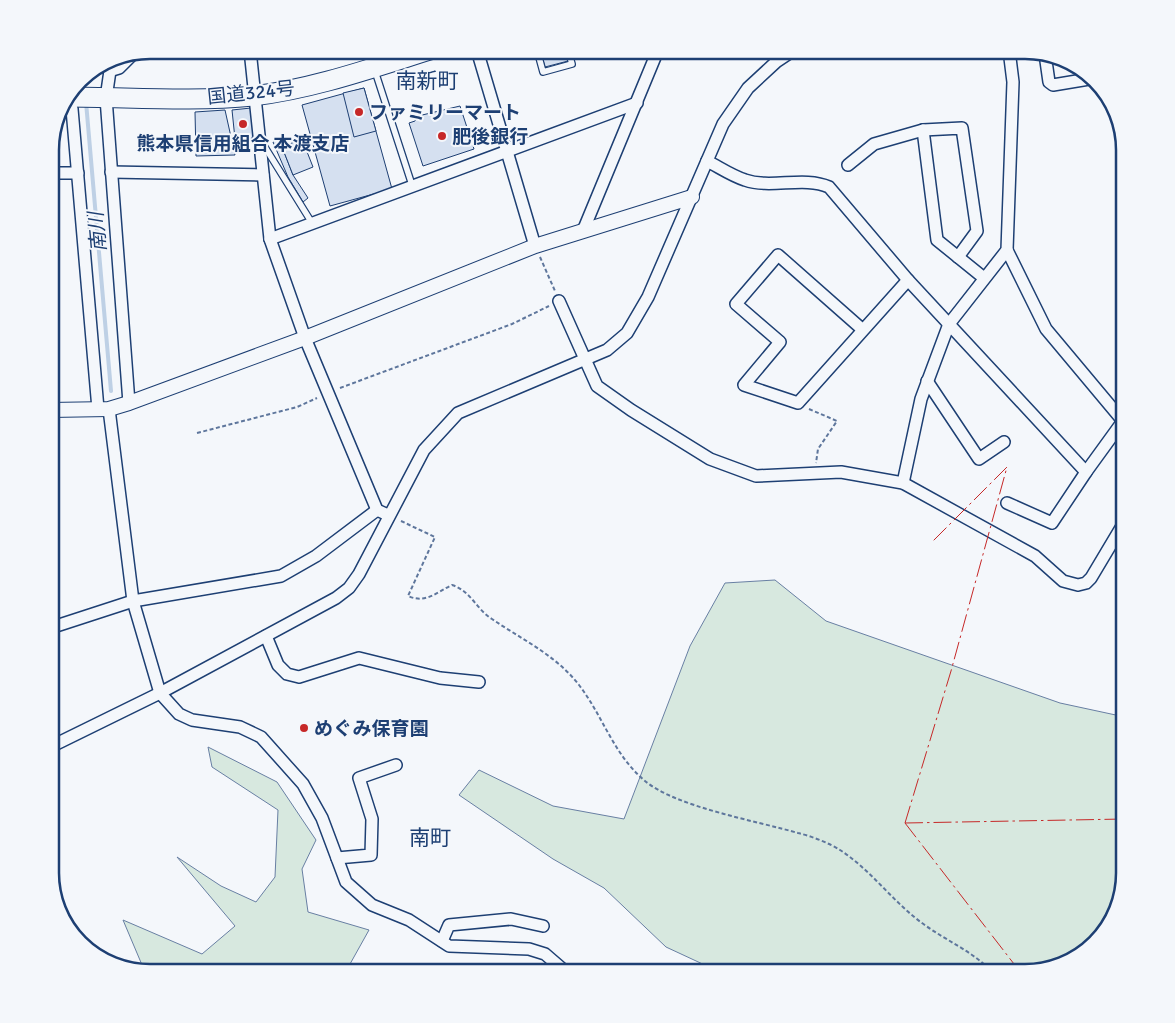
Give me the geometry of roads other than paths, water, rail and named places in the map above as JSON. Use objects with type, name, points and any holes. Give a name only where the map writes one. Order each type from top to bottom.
[{"type":"highway","name":"国道324号","points":[[75,97],[214,98],[255,96],[330,81],[400,59]]},
{"type":"street","points":[[251,59],[270,239],[305,338],[328,393],[383,512]]},
{"type":"street","points":[[480,59],[535,246]]},
{"type":"street","points":[[583,232],[654,59]]},
{"type":"street","points":[[59,743],[160,694],[336,598],[349,588],[359,574],[383,512],[424,450],[458,414],[607,350],[627,333],[648,297],[723,124],[748,88],[780,59]]},
{"type":"street","points":[[1010,59],[1013,82],[1007,250],[1046,329],[1116,413]]},
{"type":"street","points":[[1046,61],[1049,82],[1053,85],[1084,80]]},
{"type":"street","points":[[109,71],[119,68],[124,62]]},
{"type":"street","points":[[110,68],[103,98],[111,172],[128,403]]},
{"type":"street","points":[[270,239],[637,103]]},
{"type":"street","points":[[71,104],[104,409],[133,601],[160,694],[179,714],[192,720],[240,727],[261,737],[303,784],[322,818],[346,882],[372,905],[410,920],[449,946],[529,949],[545,954],[557,964]]},
{"type":"street","points":[[848,165],[874,144],[923,130],[962,128],[976,231],[958,257]]},
{"type":"street","points":[[923,130],[937,240],[984,278]]},
{"type":"street","points":[[707,161],[746,181],[778,184],[816,183],[829,187],[908,280],[1086,472]]},
{"type":"street","points":[[111,172],[263,175]]},
{"type":"street","points":[[59,173],[78,174]]},
{"type":"street","points":[[59,410],[104,409],[128,403],[305,338],[535,246],[692,197]]},
{"type":"street","points":[[903,483],[921,400],[948,324],[1007,250]]},
{"type":"street","points":[[863,330],[778,255],[736,304],[780,342],[744,385],[798,403],[908,280]]},
{"type":"street","points":[[559,301],[597,386],[631,410],[710,459],[756,476],[841,472],[903,483],[1034,556],[1056,578],[1071,584],[1086,583],[1091,578],[1116,537]]},
{"type":"street","points":[[927,381],[979,458],[1004,442]]},
{"type":"street","points":[[1007,503],[1052,524],[1116,431]]},
{"type":"street","points":[[59,625],[133,601],[281,576],[316,556],[383,512]]},
{"type":"street","points":[[266,636],[278,665],[287,674],[299,677],[359,658],[440,678],[479,682]]},
{"type":"street","points":[[337,858],[371,855],[372,819],[359,778],[396,765]]},
{"type":"street","points":[[442,941],[449,924],[511,918],[542,926]]},
{"type":"lane","points":[[539,59],[543,72],[572,64],[571,59]]},
{"type":"lane","points":[[374,67],[412,186]]},
{"type":"lane","points":[[259,138],[312,223]]},
{"type":"waterway","name":"南川","points":[[86,102],[111,391]]},
{"type":"place","name":"ファミリーマート","points":[[359,112]]},
{"type":"place","name":"熊本県信用組合 本渡支店","points":[[243,124]]},
{"type":"place","name":"肥後銀行","points":[[442,136]]},
{"type":"place","name":"めぐみ保育園","points":[[304,728]]},
{"type":"district","name":"南新町","points":[[427,81]]},
{"type":"district","name":"南町","points":[[430,838]]}]
